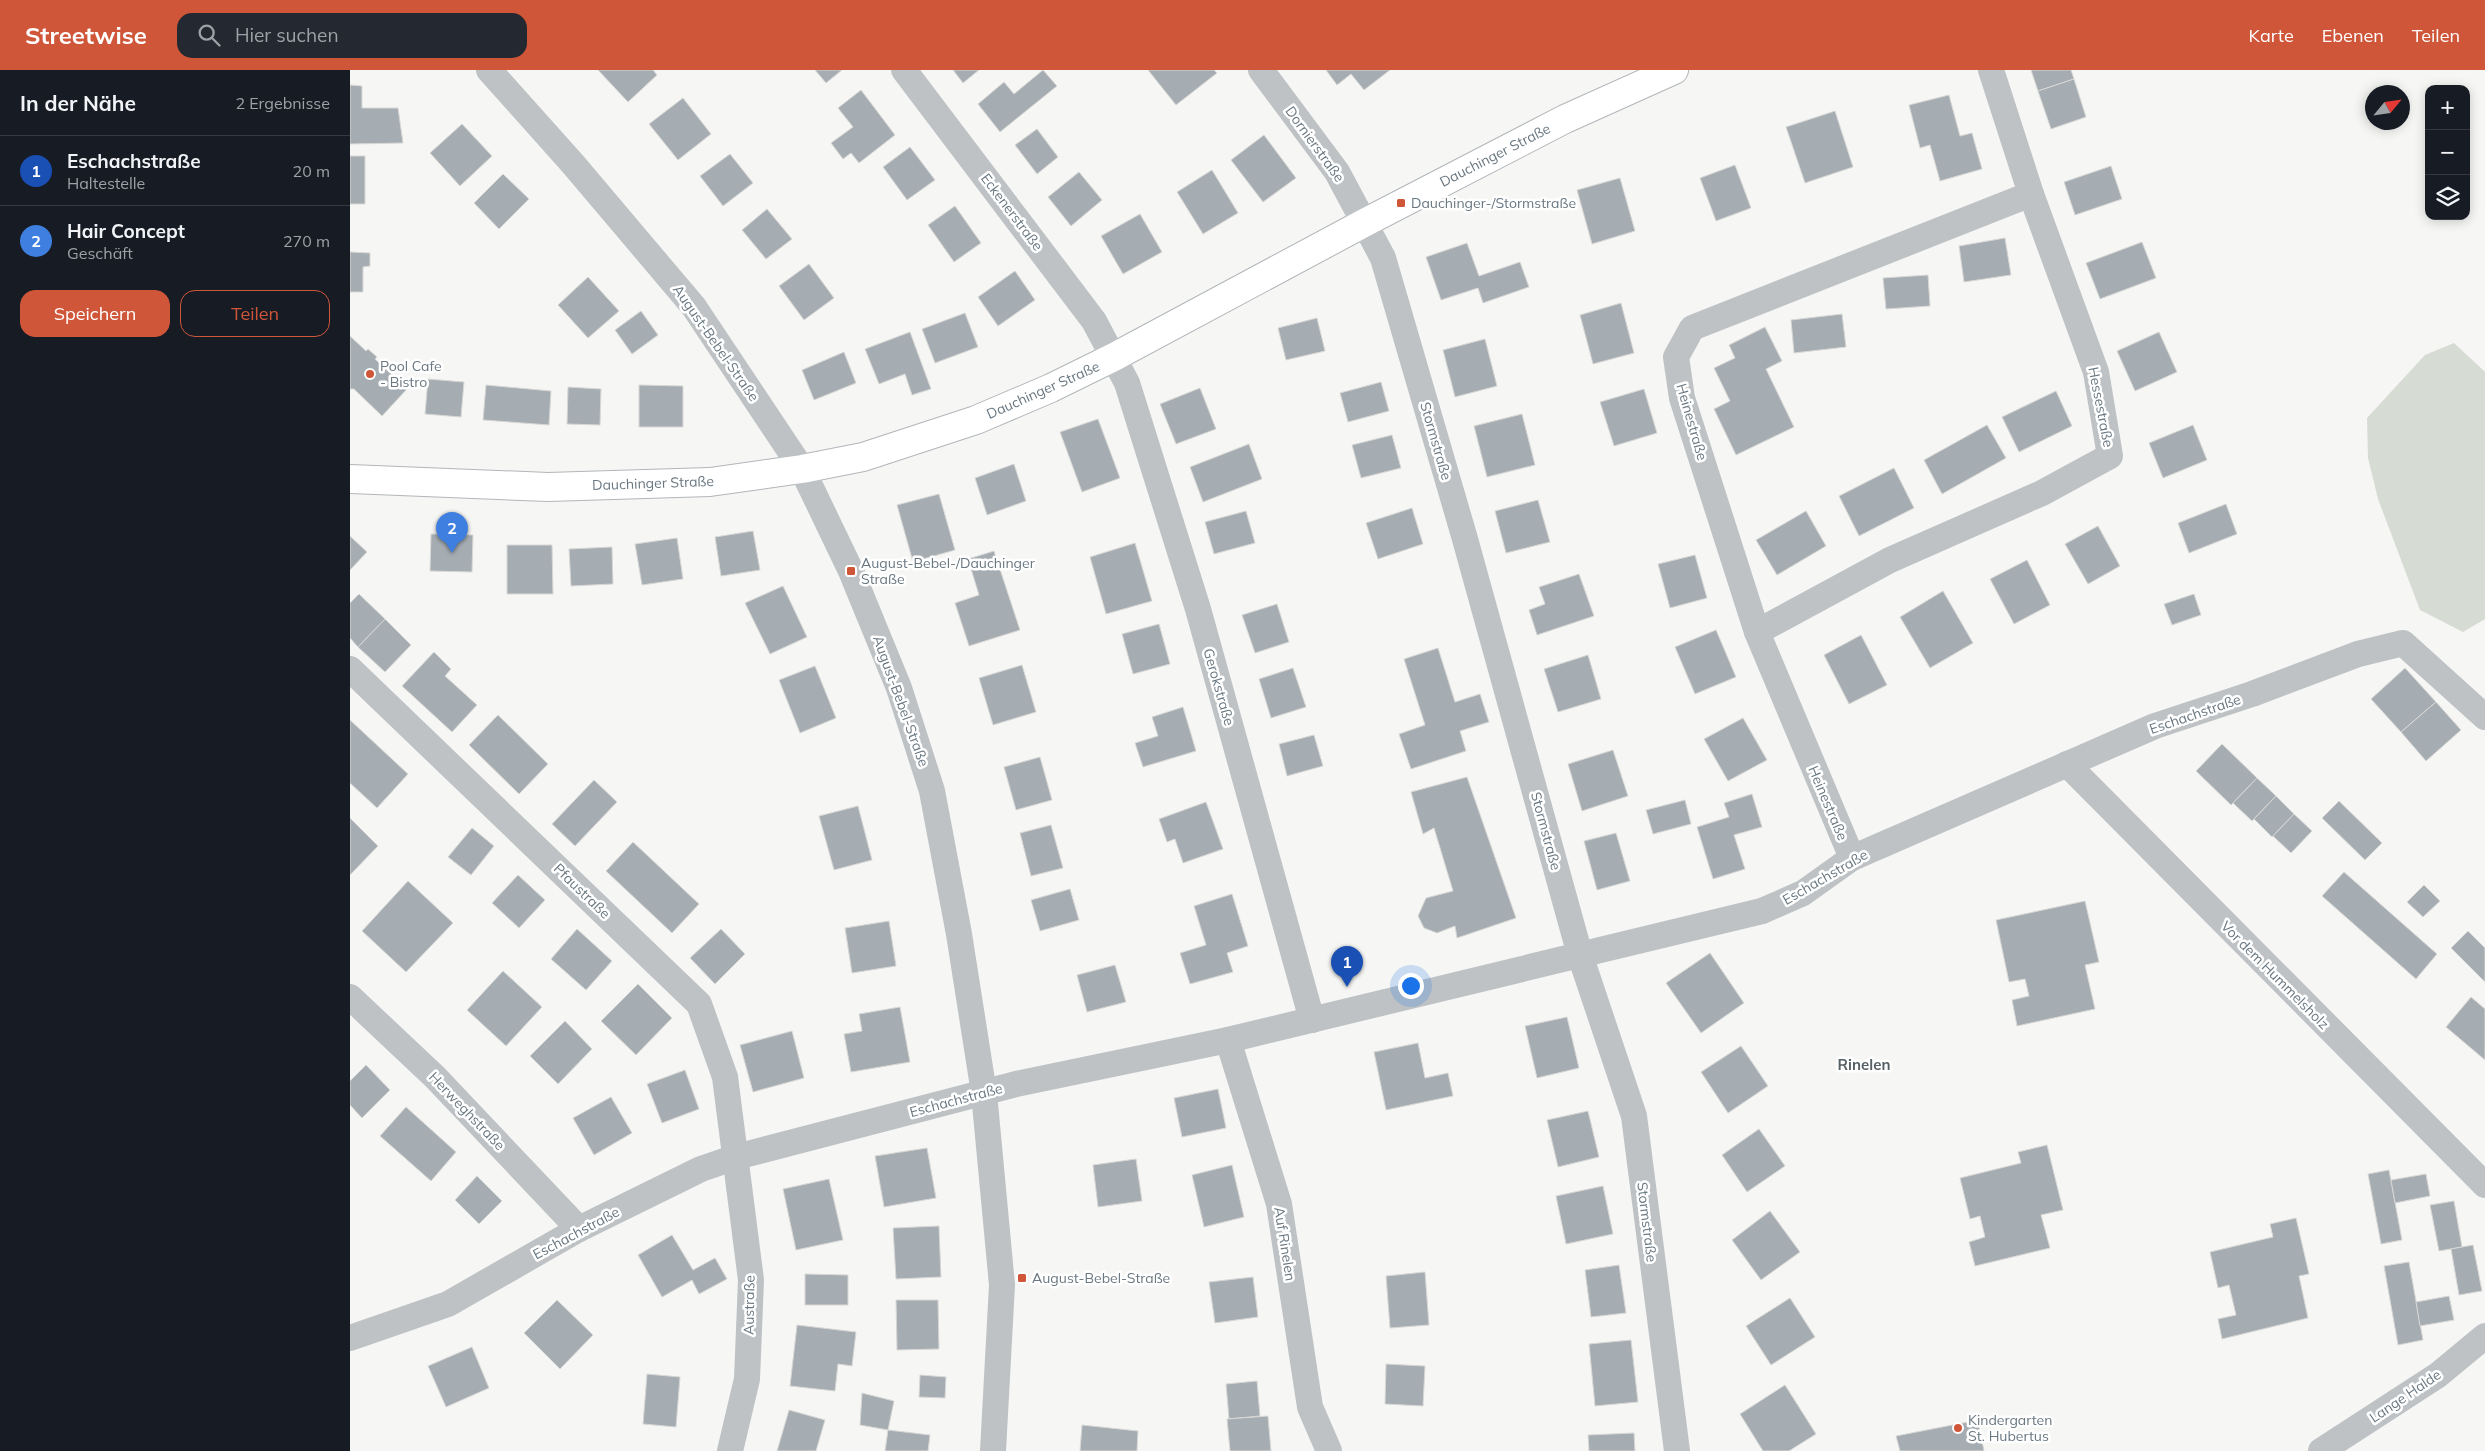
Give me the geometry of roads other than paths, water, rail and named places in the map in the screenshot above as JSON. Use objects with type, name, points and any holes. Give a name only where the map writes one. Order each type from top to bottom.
[{"type":"main road","name":"Dauchinger Straße","points":[[350,479],[548,487],[710,482],[802,469],[863,456],[976,420],[1051,388],[1114,357],[1366,222],[1565,119],[1674,70]]},
{"type":"street","name":"August-Bebel-Straße","points":[[489,70],[573,164],[694,307],[802,469],[851,572],[899,688],[932,791],[959,934],[984,1093],[1002,1285],[993,1451]]},
{"type":"street","name":"Eckenerstraße","points":[[904,70],[1094,321],[1114,357]]},
{"type":"street","name":"Dornierstraße","points":[[1260,70],[1338,172],[1366,222]]},
{"type":"street","name":"Hessestraße","points":[[1757,632],[1890,560],[2042,493],[2110,456],[2096,372],[2031,194],[1991,70]]},
{"type":"street","name":"Heinestraße","points":[[1852,858],[1757,632],[1682,398],[1676,357],[1692,328],[2031,194]]},
{"type":"street","name":"Stormstraße","points":[[1366,222],[1383,258],[1465,539],[1580,955],[1634,1116],[1677,1451]]},
{"type":"street","name":"Gerokstraße","points":[[1114,357],[1126,383],[1198,610],[1312,1020]]},
{"type":"street","name":"Eschachstraße","points":[[350,1338],[448,1304],[579,1229],[701,1169],[736,1157],[1016,1084],[1228,1040],[1762,911],[1803,893],[1852,858],[2155,726],[2252,694],[2358,654],[2402,643],[2485,717]]},
{"type":"street","name":"Pfaustraße","points":[[350,669],[699,1004],[725,1077],[736,1157]]},
{"type":"street","name":"Vor dem Hummelsholz","points":[[2067,764],[2485,1185]]},
{"type":"street","name":"Herweghstraße","points":[[350,997],[435,1077],[579,1229]]},
{"type":"street","name":"Auf Rinelen","points":[[1228,1040],[1279,1204],[1310,1407],[1329,1451]]},
{"type":"street","name":"Austraße","points":[[730,1451],[747,1379],[751,1280],[739,1194],[736,1157]]},
{"type":"street","name":"Lange Halde","points":[[2321,1451],[2438,1375],[2485,1336]]},
{"type":"place","name":"Dauchinger-/Stormstraße","points":[[1401,203]]},
{"type":"place","name":"Pool Cafe - Bistro","points":[[370,374]]},
{"type":"place","name":"Hair Concept","points":[[452,553]]},
{"type":"place","name":"August-Bebel-/Dauchinger Straße","points":[[851,571]]},
{"type":"place","name":"Eschachstraße","points":[[1347,987]]},
{"type":"place","name":"August-Bebel-Straße","points":[[1022,1278]]},
{"type":"place","name":"Kindergarten St. Hubertus","points":[[1958,1428]]},
{"type":"district","name":"Rinelen","points":[[1864,1064]]}]
